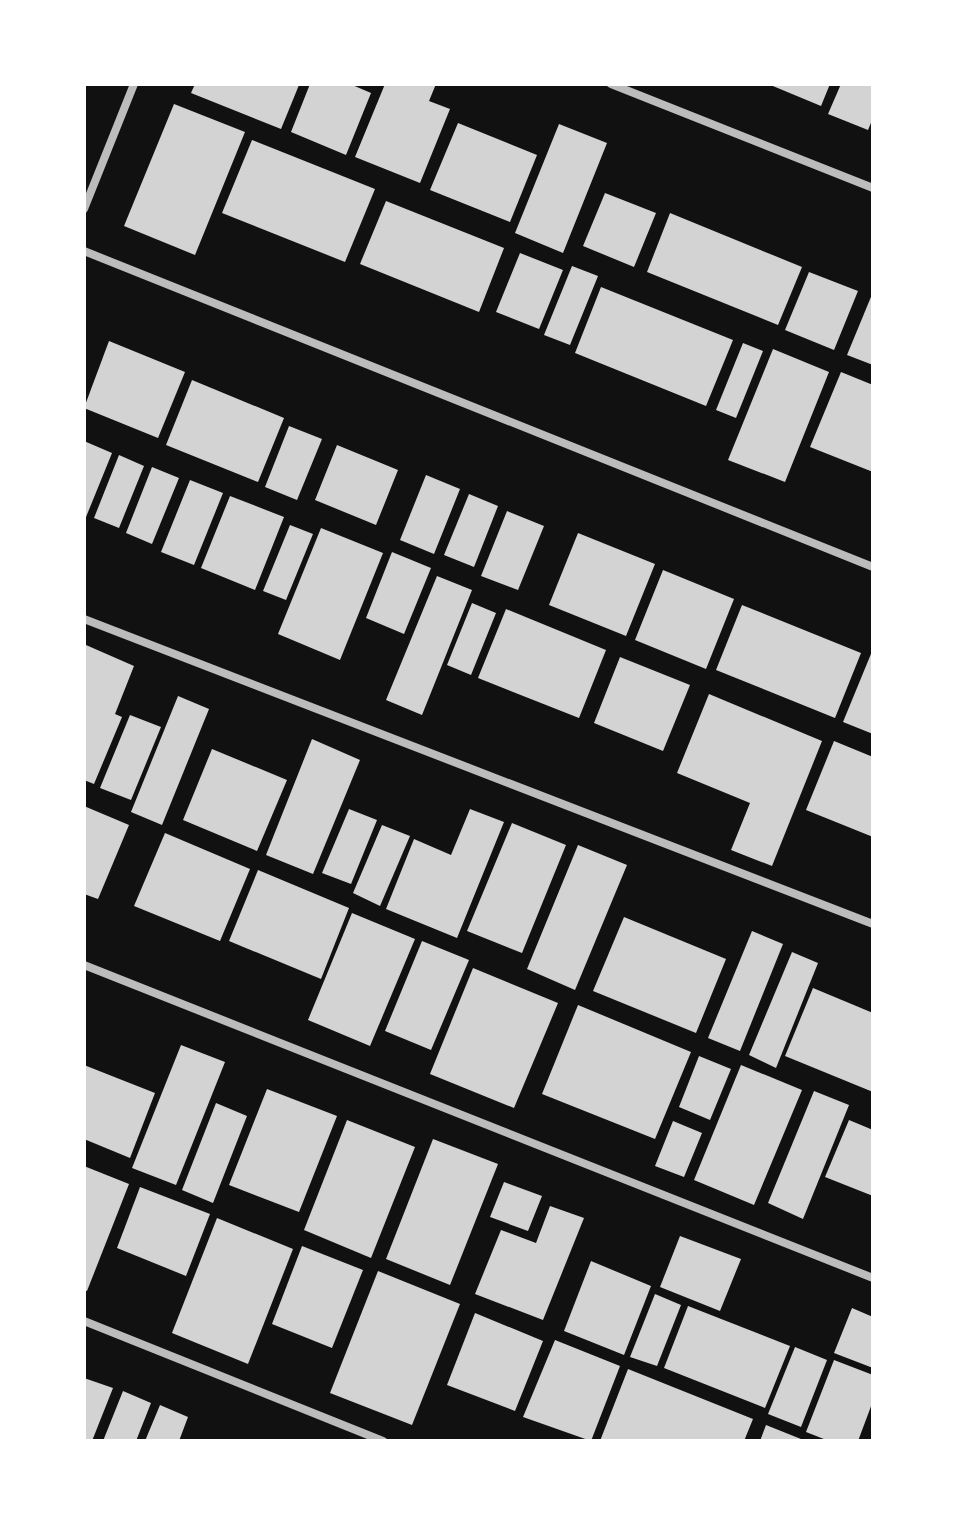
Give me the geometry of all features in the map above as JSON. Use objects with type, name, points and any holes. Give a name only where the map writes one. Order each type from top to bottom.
[{"type":"street","points":[[84,209],[134,84]]},
{"type":"street","points":[[611,84],[873,188]]},
{"type":"street","points":[[84,251],[873,567]]},
{"type":"street","points":[[84,619],[873,924]]},
{"type":"street","points":[[84,965],[873,1278]]},
{"type":"street","points":[[84,1321],[383,1441]]},
{"type":"building","points":[[195,84],[299,85],[281,129],[191,93]]},
{"type":"building","points":[[310,84],[350,84],[371,93],[346,155],[291,132]]},
{"type":"building","points":[[385,84],[436,84],[429,101],[450,109],[420,183],[355,157]]},
{"type":"building","points":[[768,84],[830,84],[821,106]]},
{"type":"building","points":[[841,84],[873,84],[873,118],[868,130],[828,114]]},
{"type":"building","points":[[174,104],[245,132],[195,255],[124,226]]},
{"type":"building","points":[[458,123],[537,155],[510,222],[430,190]]},
{"type":"building","points":[[559,124],[607,143],[563,253],[515,233]]},
{"type":"building","points":[[252,140],[375,189],[345,262],[222,213]]},
{"type":"building","points":[[605,193],[656,213],[634,267],[583,246]]},
{"type":"building","points":[[386,201],[504,248],[479,312],[360,264]]},
{"type":"building","points":[[670,213],[802,267],[778,325],[647,272]]},
{"type":"building","points":[[520,253],[563,270],[539,329],[496,312]]},
{"type":"building","points":[[572,266],[598,276],[570,345],[544,335]]},
{"type":"building","points":[[809,272],[858,291],[834,350],[785,330]]},
{"type":"building","points":[[601,287],[733,340],[706,406],[575,353]]},
{"type":"building","points":[[873,292],[873,365],[847,355]]},
{"type":"building","points":[[109,341],[185,372],[158,438],[84,408]]},
{"type":"building","points":[[743,343],[763,351],[736,418],[716,410]]},
{"type":"building","points":[[773,349],[829,372],[785,482],[728,460]]},
{"type":"building","points":[[841,372],[873,385],[873,472],[810,447]]},
{"type":"building","points":[[192,380],[284,418],[258,482],[166,445]]},
{"type":"building","points":[[289,426],[322,439],[297,500],[265,487]]},
{"type":"building","points":[[84,441],[112,453],[84,522]]},
{"type":"building","points":[[337,445],[398,470],[376,525],[315,500]]},
{"type":"building","points":[[119,455],[144,466],[119,528],[94,518]]},
{"type":"building","points":[[152,467],[179,478],[152,544],[126,533]]},
{"type":"building","points":[[426,475],[460,489],[434,554],[400,540]]},
{"type":"building","points":[[190,480],[223,493],[194,565],[161,552]]},
{"type":"building","points":[[469,494],[498,506],[474,567],[444,555]]},
{"type":"building","points":[[230,496],[284,517],[255,590],[201,568]]},
{"type":"building","points":[[507,511],[544,526],[518,590],[481,576]]},
{"type":"building","points":[[290,525],[313,534],[286,600],[263,591]]},
{"type":"building","points":[[321,528],[383,553],[340,660],[278,634]]},
{"type":"building","points":[[578,533],[655,564],[626,636],[549,605]]},
{"type":"building","points":[[392,552],[431,568],[404,634],[366,618]]},
{"type":"building","points":[[663,570],[734,599],[706,669],[635,640]]},
{"type":"building","points":[[437,576],[472,590],[422,715],[386,700]]},
{"type":"building","points":[[472,603],[496,613],[471,675],[447,665]]},
{"type":"building","points":[[742,605],[861,653],[835,718],[716,670]]},
{"type":"building","points":[[506,609],[606,650],[579,718],[478,678]]},
{"type":"building","points":[[86,645],[134,666],[115,714],[122,717],[94,784],[84,780]]},
{"type":"building","points":[[873,649],[873,734],[843,722]]},
{"type":"building","points":[[620,657],[690,685],[663,751],[594,723]]},
{"type":"building","points":[[709,694],[822,741],[772,866],[731,850],[750,803],[677,773]]},
{"type":"building","points":[[178,696],[209,709],[162,825],[131,812]]},
{"type":"building","points":[[130,715],[161,727],[131,800],[100,788]]},
{"type":"building","points":[[312,739],[360,760],[313,874],[266,855]]},
{"type":"building","points":[[834,741],[873,757],[873,837],[806,810]]},
{"type":"building","points":[[212,749],[287,780],[257,851],[183,820]]},
{"type":"building","points":[[84,806],[129,825],[98,899],[84,894]]},
{"type":"building","points":[[349,809],[377,820],[351,884],[322,873]]},
{"type":"building","points":[[470,809],[504,822],[457,938],[386,909],[414,839],[451,855]]},
{"type":"building","points":[[512,823],[566,845],[522,953],[467,931]]},
{"type":"building","points":[[382,825],[410,836],[380,906],[353,893]]},
{"type":"building","points":[[165,833],[250,869],[220,941],[134,906]]},
{"type":"building","points":[[578,845],[627,865],[575,990],[527,969]]},
{"type":"building","points":[[258,870],[349,908],[321,979],[229,941]]},
{"type":"building","points":[[352,913],[415,939],[370,1046],[308,1020]]},
{"type":"building","points":[[624,917],[726,959],[696,1033],[593,991]]},
{"type":"building","points":[[752,931],[783,944],[740,1051],[708,1038]]},
{"type":"building","points":[[422,941],[469,960],[431,1050],[385,1031]]},
{"type":"building","points":[[792,952],[818,963],[776,1068],[749,1055]]},
{"type":"building","points":[[473,968],[558,1003],[514,1108],[430,1074]]},
{"type":"building","points":[[813,988],[873,1013],[873,1092],[785,1056]]},
{"type":"building","points":[[578,1005],[691,1052],[655,1139],[542,1094]]},
{"type":"building","points":[[181,1045],[225,1062],[176,1185],[132,1168]]},
{"type":"building","points":[[699,1056],[731,1069],[710,1120],[679,1107]]},
{"type":"building","points":[[84,1065],[155,1093],[130,1158],[84,1139]]},
{"type":"building","points":[[741,1065],[802,1090],[754,1205],[694,1180]]},
{"type":"building","points":[[267,1089],[337,1116],[299,1212],[229,1185]]},
{"type":"building","points":[[814,1091],[849,1105],[803,1219],[768,1203]]},
{"type":"building","points":[[216,1103],[247,1116],[213,1203],[182,1190]]},
{"type":"building","points":[[347,1120],[415,1147],[371,1258],[304,1230]]},
{"type":"building","points":[[849,1120],[873,1130],[873,1196],[825,1177]]},
{"type":"building","points":[[673,1121],[702,1133],[684,1177],[655,1166]]},
{"type":"building","points":[[433,1139],[498,1164],[450,1285],[386,1259]]},
{"type":"building","points":[[84,1166],[129,1184],[87,1291],[84,1290]]},
{"type":"building","points":[[504,1182],[542,1196],[528,1231],[490,1217]]},
{"type":"building","points":[[140,1187],[210,1214],[186,1276],[117,1248]]},
{"type":"building","points":[[550,1206],[584,1218],[543,1320],[475,1294],[501,1230],[536,1243]]},
{"type":"building","points":[[217,1218],[293,1249],[248,1364],[172,1333]]},
{"type":"building","points":[[680,1236],[741,1259],[720,1311],[660,1287]]},
{"type":"building","points":[[302,1246],[363,1270],[332,1348],[272,1324]]},
{"type":"building","points":[[591,1261],[651,1286],[624,1355],[564,1331]]},
{"type":"building","points":[[378,1271],[460,1304],[412,1425],[330,1393]]},
{"type":"building","points":[[655,1294],[681,1305],[657,1366],[630,1357]]},
{"type":"building","points":[[688,1306],[790,1346],[765,1408],[664,1368]]},
{"type":"building","points":[[852,1308],[873,1317],[873,1368],[834,1353]]},
{"type":"building","points":[[475,1313],[543,1341],[515,1411],[447,1385]]},
{"type":"building","points":[[555,1340],[620,1366],[591,1441],[523,1417]]},
{"type":"building","points":[[795,1347],[827,1360],[801,1427],[768,1414]]},
{"type":"building","points":[[834,1360],[873,1375],[873,1401],[858,1441],[829,1441],[806,1432]]},
{"type":"building","points":[[628,1369],[753,1419],[744,1441],[600,1441]]},
{"type":"building","points":[[84,1378],[113,1388],[92,1441],[84,1441]]},
{"type":"building","points":[[123,1391],[151,1403],[136,1441],[103,1441]]},
{"type":"building","points":[[160,1405],[188,1417],[179,1441],[145,1441]]},
{"type":"building","points":[[766,1425],[806,1441],[760,1441]]}]
